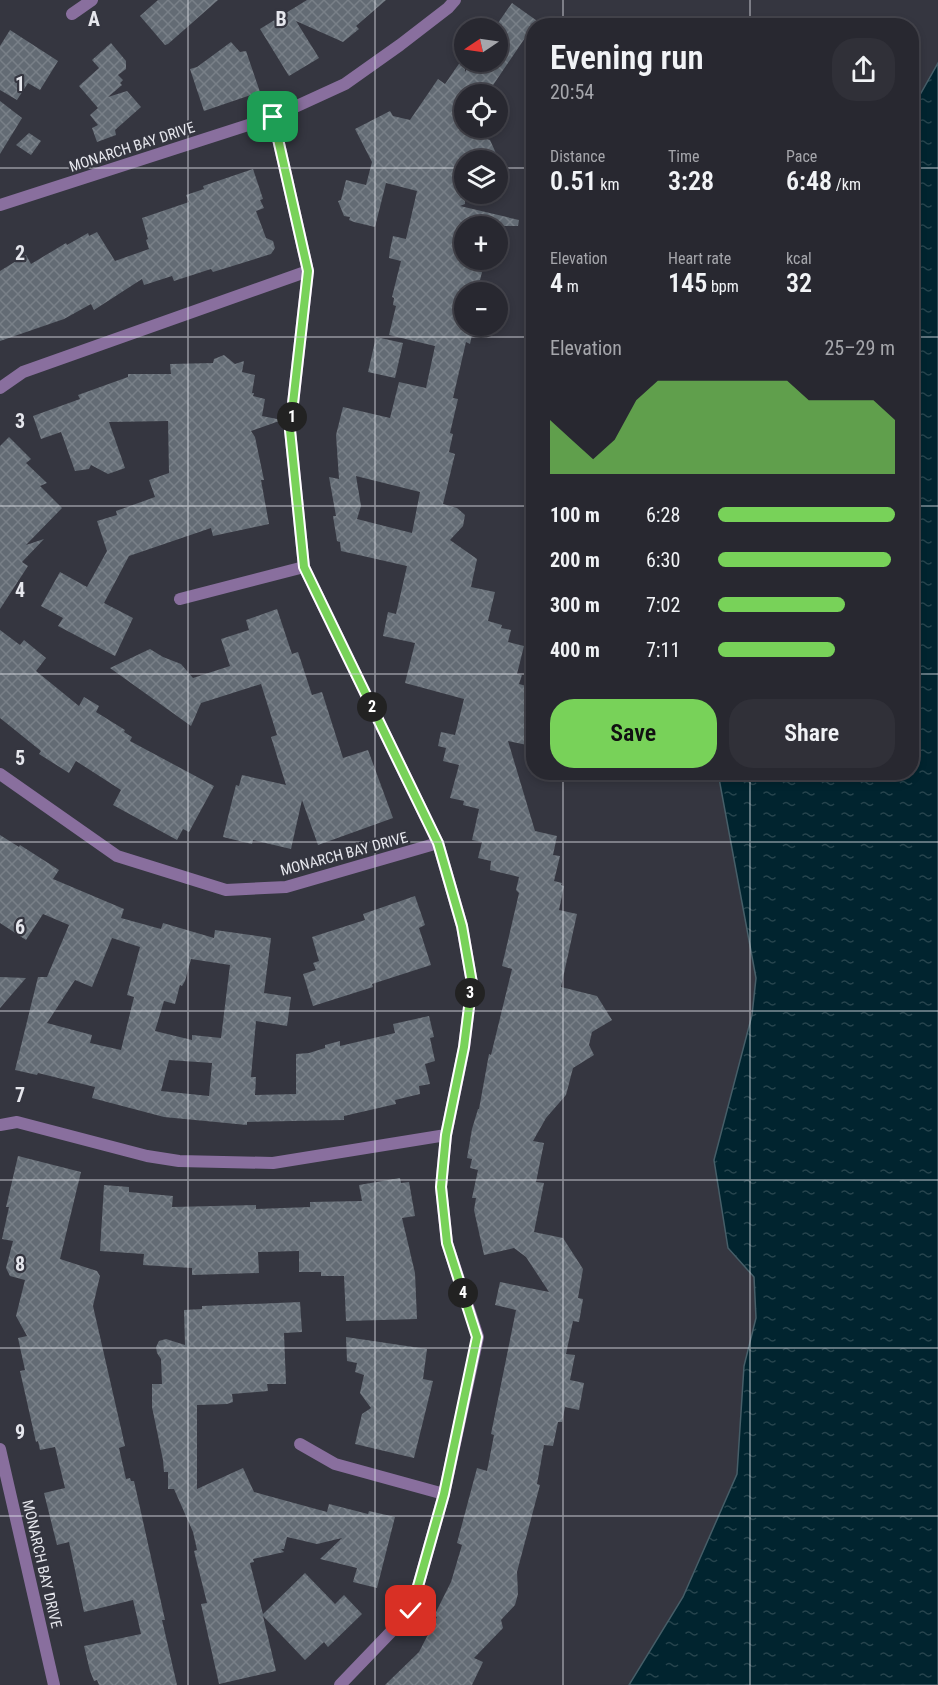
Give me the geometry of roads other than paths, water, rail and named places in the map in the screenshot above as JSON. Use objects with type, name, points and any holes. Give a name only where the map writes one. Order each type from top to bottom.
[{"type":"street","points":[[72,14],[92,0]]},
{"type":"street","name":"MONARCH BAY DRIVE","points":[[0,205],[273,117],[345,84],[400,45],[455,0]]},
{"type":"street","points":[[273,117],[308,271],[290,430],[304,567],[438,843],[462,926],[472,983],[464,1047],[446,1135],[441,1187],[447,1243],[477,1337],[444,1494],[411,1611],[340,1685]]},
{"type":"street","points":[[0,388],[23,372],[308,271]]},
{"type":"street","points":[[180,599],[304,567]]},
{"type":"street","name":"MONARCH BAY DRIVE","points":[[0,774],[117,856],[226,890],[286,887],[438,843]]},
{"type":"street","points":[[0,1125],[17,1122],[162,1160],[247,1163],[297,1160],[446,1135]]},
{"type":"street","points":[[300,1444],[334,1464],[444,1494]]},
{"type":"street","name":"MONARCH BAY DRIVE","points":[[0,1449],[54,1685]]},
{"type":"water","points":[[938,63],[938,1685],[629,1685],[683,1597],[737,1474],[744,1366],[756,1318],[754,1277],[728,1248],[714,1160],[752,1015],[756,978],[719,780],[919,780],[919,97]]}]
